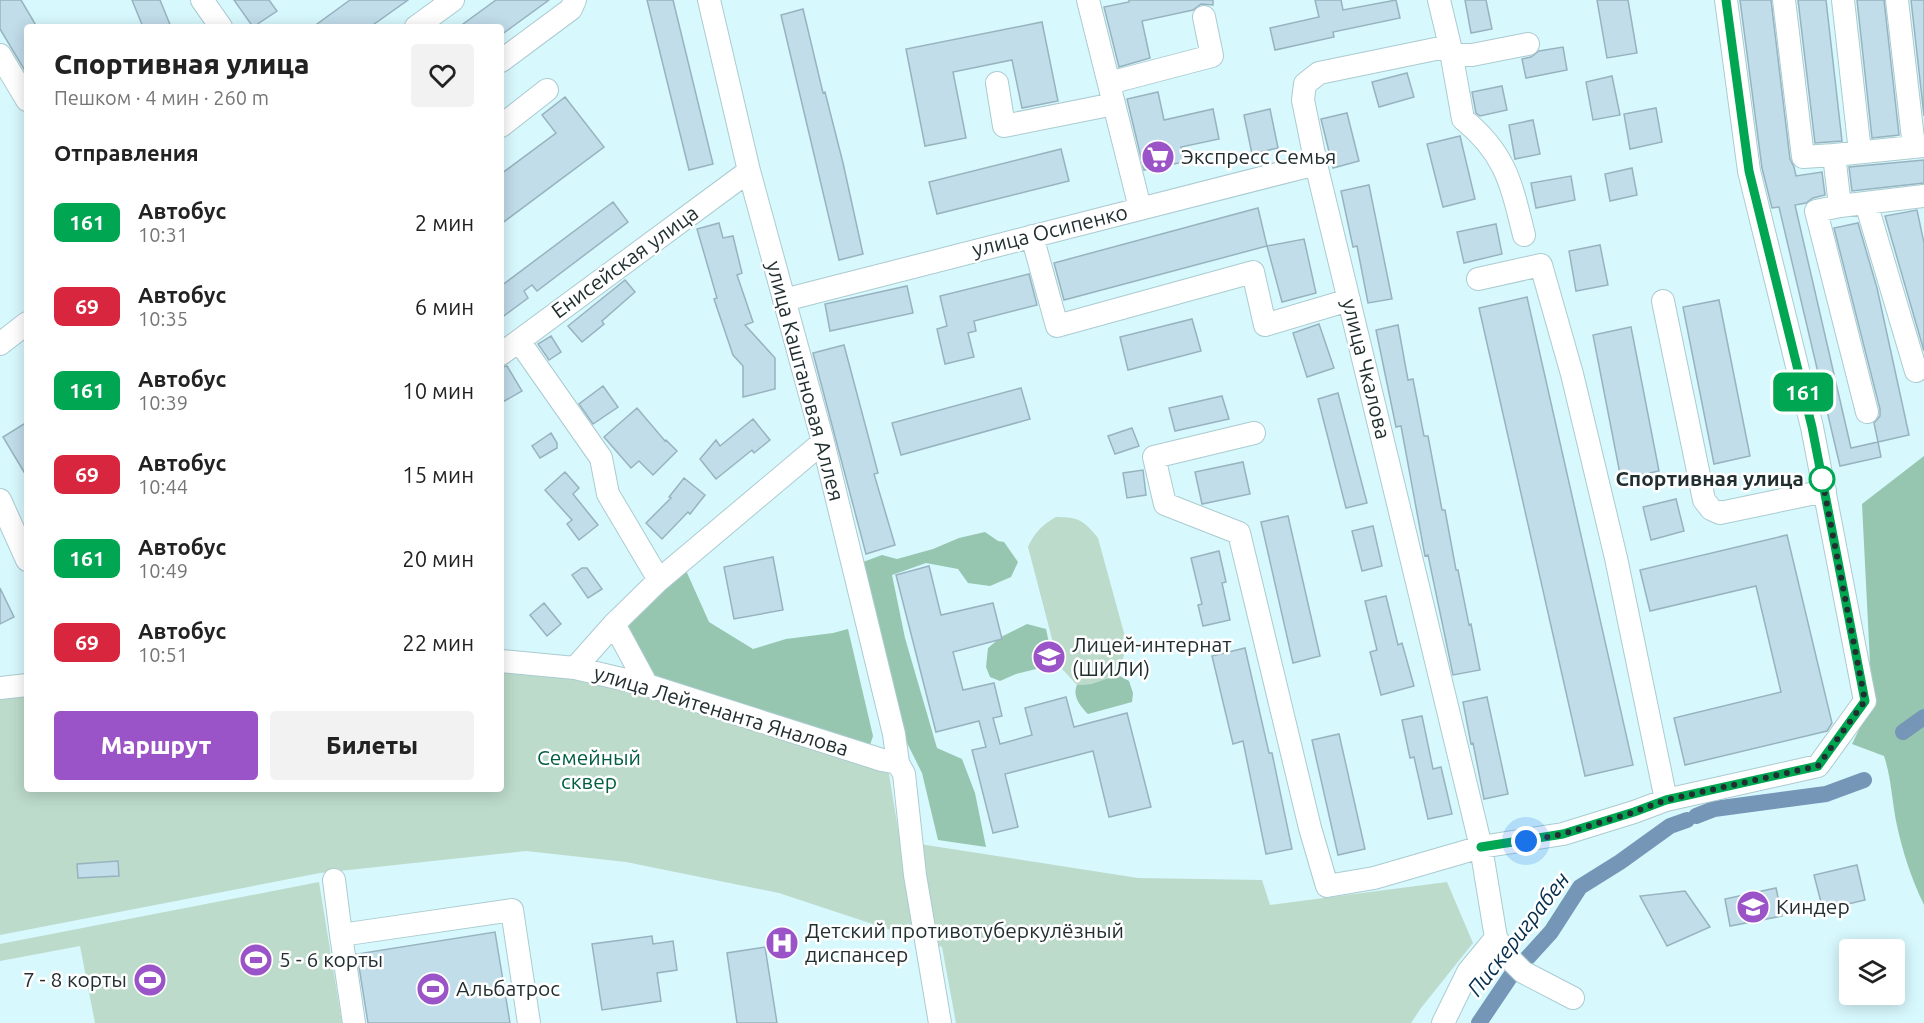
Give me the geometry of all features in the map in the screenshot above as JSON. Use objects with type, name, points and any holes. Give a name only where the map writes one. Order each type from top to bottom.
[{"type":"street","points":[[202,0],[219,24]]},
{"type":"street","points":[[420,24],[453,0]]},
{"type":"street","points":[[504,59],[571,9],[575,0]]},
{"type":"street","name":"улица Каштановая Аллея","points":[[709,0],[749,171],[823,442],[904,774],[915,874],[940,1023]]},
{"type":"street","points":[[1088,0],[1140,208]]},
{"type":"street","points":[[1440,0],[1463,119],[1477,131],[1502,163],[1511,185],[1524,235]]},
{"type":"street","points":[[1254,433],[1154,457],[1165,504],[1239,533],[1310,828],[1327,886],[1374,878],[1481,847],[1563,834],[1666,800],[1818,766],[1865,701],[1812,427],[1749,171],[1726,0]]},
{"type":"street","points":[[1784,0],[1803,158],[1919,146],[1897,0]]},
{"type":"street","points":[[1843,0],[1860,152]]},
{"type":"street","points":[[998,83],[1004,126],[1112,93],[1212,56],[1204,17]]},
{"type":"street","points":[[1451,51],[1472,55],[1528,44]]},
{"type":"street","name":"улица Чкалова","points":[[1451,51],[1319,73],[1305,84],[1303,100],[1316,165],[1481,847],[1496,938]]},
{"type":"street","points":[[0,55],[24,95]]},
{"type":"street","points":[[504,124],[547,90]]},
{"type":"street","points":[[1834,155],[1840,206]]},
{"type":"street","name":"улица Осипенко","points":[[784,300],[1316,165]]},
{"type":"street","name":"Енисейская улица","points":[[510,348],[749,171]]},
{"type":"street","points":[[1867,412],[1816,211],[1924,196]]},
{"type":"street","points":[[1866,203],[1916,371]]},
{"type":"street","points":[[1032,236],[1057,326],[1253,272],[1265,325],[1349,300]]},
{"type":"street","points":[[1478,279],[1541,265],[1572,374],[1616,558],[1666,800]]},
{"type":"street","points":[[1664,301],[1704,500],[1719,513],[1825,491]]},
{"type":"street","points":[[0,344],[24,325]]},
{"type":"street","points":[[510,348],[601,458],[608,494],[659,580]]},
{"type":"street","points":[[575,668],[614,624],[659,580],[823,442]]},
{"type":"street","points":[[0,500],[24,553]]},
{"type":"street","points":[[614,624],[647,684]]},
{"type":"street","name":"улица Лейтенанта Яналова","points":[[504,661],[575,668],[647,684],[900,765]]},
{"type":"street","points":[[0,688],[24,685]]},
{"type":"street","points":[[334,880],[354,1023]]},
{"type":"street","points":[[341,935],[512,910],[529,1023]]},
{"type":"street","points":[[1443,1023],[1468,972],[1496,938],[1517,967],[1573,998]]},
{"type":"green space","points":[[1924,456],[1924,905],[1901,843],[1884,756],[1852,744],[1872,703],[1862,504]]},
{"type":"green space","points":[[1056,517],[1080,521],[1089,527],[1098,538],[1127,644],[1121,666],[1106,679],[1091,684],[1077,685],[1063,670],[1057,658],[1028,547],[1039,529]]},
{"type":"green space","points":[[985,532],[998,541],[1004,542],[1018,562],[1011,577],[990,586],[968,583],[958,569],[926,563],[892,575],[905,638],[937,748],[962,759],[975,793],[986,847],[938,840],[922,773],[905,739],[863,562],[882,555],[897,559],[933,549],[959,538]]},
{"type":"green space","points":[[684,566],[709,622],[753,649],[786,639],[848,629],[873,736],[869,748],[653,680],[620,627]]},
{"type":"green space","points":[[1027,624],[1046,629],[1051,652],[1044,667],[1016,674],[1000,681],[990,677],[986,667],[988,648],[1001,637]]},
{"type":"green space","name":"Семейный сквер","points":[[504,670],[599,682],[888,768],[900,841],[1138,878],[1262,880],[1270,905],[1447,882],[1473,943],[1411,1023],[956,1023],[942,947],[779,893],[626,862],[526,851],[320,873],[0,935],[0,693],[24,691],[24,792],[504,792]]},
{"type":"green space","points":[[1118,675],[1129,681],[1133,693],[1132,702],[1088,714],[1076,697],[1077,685],[1091,684]]},
{"type":"green space","points":[[319,882],[342,1023],[95,1023],[80,946],[0,961],[0,944]]},
{"type":"building","points":[[0,0],[21,0],[35,24],[24,24],[24,69],[0,29]]},
{"type":"building","points":[[132,0],[160,0],[170,24],[142,24]]},
{"type":"building","points":[[234,0],[269,0],[277,11],[258,24],[251,24]]},
{"type":"building","points":[[350,0],[408,0],[374,24],[317,24]]},
{"type":"building","points":[[496,0],[549,0],[504,33],[504,24],[463,24]]},
{"type":"building","points":[[647,0],[673,0],[713,164],[689,170]]},
{"type":"building","points":[[1129,0],[1213,0],[1213,5],[1201,4],[1193,10],[1142,21],[1150,58],[1119,67],[1104,7],[1129,2]]},
{"type":"building","points":[[1315,0],[1341,0],[1343,10],[1396,0],[1400,18],[1333,32],[1334,37],[1275,50],[1270,28],[1319,17]]},
{"type":"building","points":[[1465,0],[1486,0],[1492,29],[1471,33]]},
{"type":"building","points":[[1597,0],[1628,0],[1637,53],[1607,58]]},
{"type":"building","points":[[1740,0],[1771,0],[1790,159],[1796,176],[1822,172],[1825,195],[1795,205],[1851,448],[1878,442],[1881,457],[1840,466],[1779,207],[1772,208],[1762,168]]},
{"type":"building","points":[[1798,0],[1826,0],[1842,141],[1815,143]]},
{"type":"building","points":[[1857,0],[1884,0],[1899,135],[1872,138]]},
{"type":"building","points":[[1911,0],[1924,0],[1924,116]]},
{"type":"building","points":[[803,9],[843,163],[863,254],[839,260],[781,15]]},
{"type":"building","points":[[1042,22],[1058,101],[1022,108],[1012,60],[953,72],[966,138],[925,146],[906,49]]},
{"type":"building","points":[[1563,47],[1567,70],[1526,78],[1522,59],[1531,57],[1539,51]]},
{"type":"building","points":[[1407,73],[1414,97],[1379,107],[1372,82]]},
{"type":"building","points":[[1612,76],[1620,115],[1593,120],[1586,82]]},
{"type":"building","points":[[1502,86],[1507,110],[1480,116],[1476,113],[1472,92]]},
{"type":"building","points":[[1158,92],[1164,120],[1213,109],[1219,139],[1181,147],[1184,162],[1144,170],[1127,99]]},
{"type":"building","points":[[565,97],[604,147],[504,222],[504,172],[556,133],[542,115]]},
{"type":"building","points":[[1656,108],[1662,142],[1630,149],[1624,114]]},
{"type":"building","points":[[1270,109],[1278,148],[1252,154],[1244,115]]},
{"type":"building","points":[[1347,113],[1359,161],[1333,168],[1321,119]]},
{"type":"building","points":[[1533,120],[1540,154],[1515,159],[1509,125]]},
{"type":"building","points":[[1460,136],[1475,199],[1443,207],[1427,144]]},
{"type":"building","points":[[1061,149],[1069,181],[937,214],[929,182]]},
{"type":"building","points":[[1924,160],[1924,183],[1852,191],[1849,167]]},
{"type":"building","points":[[1632,168],[1637,195],[1610,201],[1605,174]]},
{"type":"building","points":[[1571,176],[1575,200],[1536,208],[1531,183]]},
{"type":"building","points":[[1369,185],[1392,299],[1368,303],[1357,246],[1353,247],[1341,191]]},
{"type":"building","points":[[613,202],[628,222],[537,291],[532,285],[524,291],[528,298],[504,316],[504,284]]},
{"type":"building","points":[[1258,208],[1267,246],[1064,300],[1054,263]]},
{"type":"building","points":[[1917,210],[1924,243],[1924,351],[1885,216]]},
{"type":"building","points":[[719,223],[723,238],[733,236],[742,273],[737,275],[753,322],[745,325],[775,358],[775,389],[743,397],[743,366],[733,355],[714,299],[717,298],[697,229]]},
{"type":"building","points":[[1858,223],[1877,288],[1909,435],[1878,442],[1874,423],[1880,416],[1880,409],[1834,228]]},
{"type":"building","points":[[1496,224],[1502,254],[1464,263],[1457,232]]},
{"type":"building","points":[[1304,239],[1316,293],[1282,302],[1267,246]]},
{"type":"building","points":[[1600,245],[1608,285],[1576,291],[1569,251]]},
{"type":"building","points":[[1029,274],[1037,305],[974,321],[976,331],[968,333],[974,357],[945,364],[937,329],[947,326],[940,296]]},
{"type":"building","points":[[625,280],[635,292],[602,321],[604,324],[582,342],[568,326]]},
{"type":"building","points":[[907,286],[913,313],[830,331],[825,304]]},
{"type":"building","points":[[1527,297],[1633,765],[1585,776],[1479,308]]},
{"type":"building","points":[[1719,300],[1750,456],[1714,464],[1683,307]]},
{"type":"building","points":[[1192,319],[1201,351],[1128,370],[1120,337]]},
{"type":"building","points":[[1319,324],[1334,368],[1307,377],[1293,333]]},
{"type":"building","points":[[1398,325],[1408,380],[1413,379],[1424,436],[1428,436],[1442,510],[1445,510],[1456,570],[1458,570],[1469,625],[1471,624],[1480,670],[1453,675],[1428,555],[1425,556],[1401,426],[1396,427],[1376,330]]},
{"type":"building","points":[[1631,327],[1659,471],[1621,479],[1593,335]]},
{"type":"building","points":[[551,336],[561,352],[549,360],[538,344]]},
{"type":"building","points":[[844,345],[878,473],[874,474],[895,545],[866,554],[813,353]]},
{"type":"building","points":[[504,366],[507,366],[522,391],[504,401]]},
{"type":"building","points":[[603,386],[618,407],[593,424],[579,404]]},
{"type":"building","points":[[1021,388],[1030,419],[901,455],[892,423]]},
{"type":"building","points":[[1338,393],[1367,503],[1346,508],[1318,399]]},
{"type":"building","points":[[1222,396],[1229,419],[1175,431],[1169,408]]},
{"type":"building","points":[[637,408],[665,441],[677,451],[653,475],[639,461],[631,468],[604,437]]},
{"type":"building","points":[[753,419],[770,440],[754,453],[752,450],[716,479],[700,459],[716,440],[720,446]]},
{"type":"building","points":[[24,424],[24,472],[3,437]]},
{"type":"building","points":[[1132,428],[1139,446],[1115,454],[1108,436]]},
{"type":"building","points":[[551,433],[557,443],[557,448],[540,458],[532,446]]},
{"type":"building","points":[[1243,462],[1250,494],[1202,504],[1195,472]]},
{"type":"building","points":[[1143,470],[1146,495],[1127,498],[1123,473]]},
{"type":"building","points":[[565,472],[579,488],[573,494],[598,525],[579,540],[567,524],[572,520],[545,490]]},
{"type":"building","points":[[684,478],[705,495],[690,514],[688,512],[662,539],[646,523],[671,498],[669,497]]},
{"type":"building","points":[[1676,499],[1684,531],[1651,540],[1643,507]]},
{"type":"building","points":[[1288,516],[1320,656],[1293,663],[1261,522]]},
{"type":"building","points":[[1373,526],[1382,566],[1362,571],[1352,531]]},
{"type":"building","points":[[1787,535],[1832,723],[1827,731],[1685,765],[1674,718],[1781,692],[1756,586],[1650,611],[1640,570]]},
{"type":"building","points":[[1219,551],[1226,582],[1222,583],[1230,620],[1203,626],[1198,605],[1202,604],[1191,558]]},
{"type":"building","points":[[773,557],[783,610],[734,619],[724,567]]},
{"type":"building","points":[[929,566],[941,615],[993,603],[1002,639],[953,652],[963,690],[994,683],[1002,716],[993,718],[1000,744],[1032,735],[1025,708],[1066,697],[1074,727],[1127,713],[1151,807],[1109,817],[1093,751],[1005,774],[1018,827],[993,833],[972,750],[986,747],[979,721],[936,732],[896,575]]},
{"type":"building","points":[[582,568],[587,568],[602,589],[588,598],[572,575]]},
{"type":"building","points":[[0,588],[14,617],[0,624]]},
{"type":"building","points":[[1386,596],[1398,645],[1402,643],[1414,686],[1381,695],[1370,652],[1377,650],[1365,601]]},
{"type":"building","points":[[544,603],[561,624],[547,636],[530,615]]},
{"type":"building","points":[[1245,648],[1269,753],[1272,753],[1292,849],[1266,854],[1243,741],[1233,744],[1212,656]]},
{"type":"building","points":[[1487,697],[1508,794],[1484,799],[1463,702]]},
{"type":"building","points":[[1422,716],[1433,769],[1441,767],[1452,814],[1428,819],[1414,757],[1410,758],[1402,720]]},
{"type":"building","points":[[1339,734],[1365,849],[1338,855],[1312,740]]},
{"type":"building","points":[[118,861],[119,876],[78,878],[77,864]]},
{"type":"building","points":[[1857,865],[1865,900],[1823,910],[1814,875]]},
{"type":"building","name":"Киндер","points":[[1776,888],[1782,916],[1730,926],[1725,899]]},
{"type":"building","points":[[1685,891],[1710,927],[1667,946],[1640,896]]},
{"type":"building","name":"Альбатрос","points":[[495,932],[510,1023],[368,1023],[357,954]]},
{"type":"building","points":[[652,936],[653,944],[673,941],[677,970],[657,973],[661,1001],[602,1010],[592,944]]},
{"type":"building","points":[[765,947],[777,1023],[737,1023],[727,953]]},
{"type":"waterway","name":"Пискериграбен","points":[[1903,732],[1924,717]]},
{"type":"waterway","name":"Пискериграбен","points":[[1696,816],[1714,809],[1826,794],[1864,780]]},
{"type":"waterway","name":"Пискериграбен","points":[[1479,1023],[1510,977],[1551,932],[1580,887],[1670,826],[1687,820]]},
{"type":"bus line","name":"161","points":[[1481,847],[1563,834],[1666,800],[1818,766],[1865,701],[1812,427],[1749,171],[1726,0]]},
{"type":"place","name":"Экспресс Семья","points":[[1158,157]]},
{"type":"place","name":"Спортивная улица","points":[[1822,479]]},
{"type":"place","name":"Лицей-интернат (ШИЛИ)","points":[[1049,657]]},
{"type":"place","name":"Киндер","points":[[1753,907]]},
{"type":"place","name":"Детский противотуберкулёзный диспансер","points":[[782,943]]},
{"type":"place","name":"5 - 6 корты","points":[[256,960]]},
{"type":"place","name":"7 - 8 корты","points":[[150,980]]},
{"type":"place","name":"Альбатрос","points":[[433,989]]},
{"type":"route","points":[[1526,841],[1563,834],[1666,800],[1818,766],[1865,701],[1822,479]]}]
